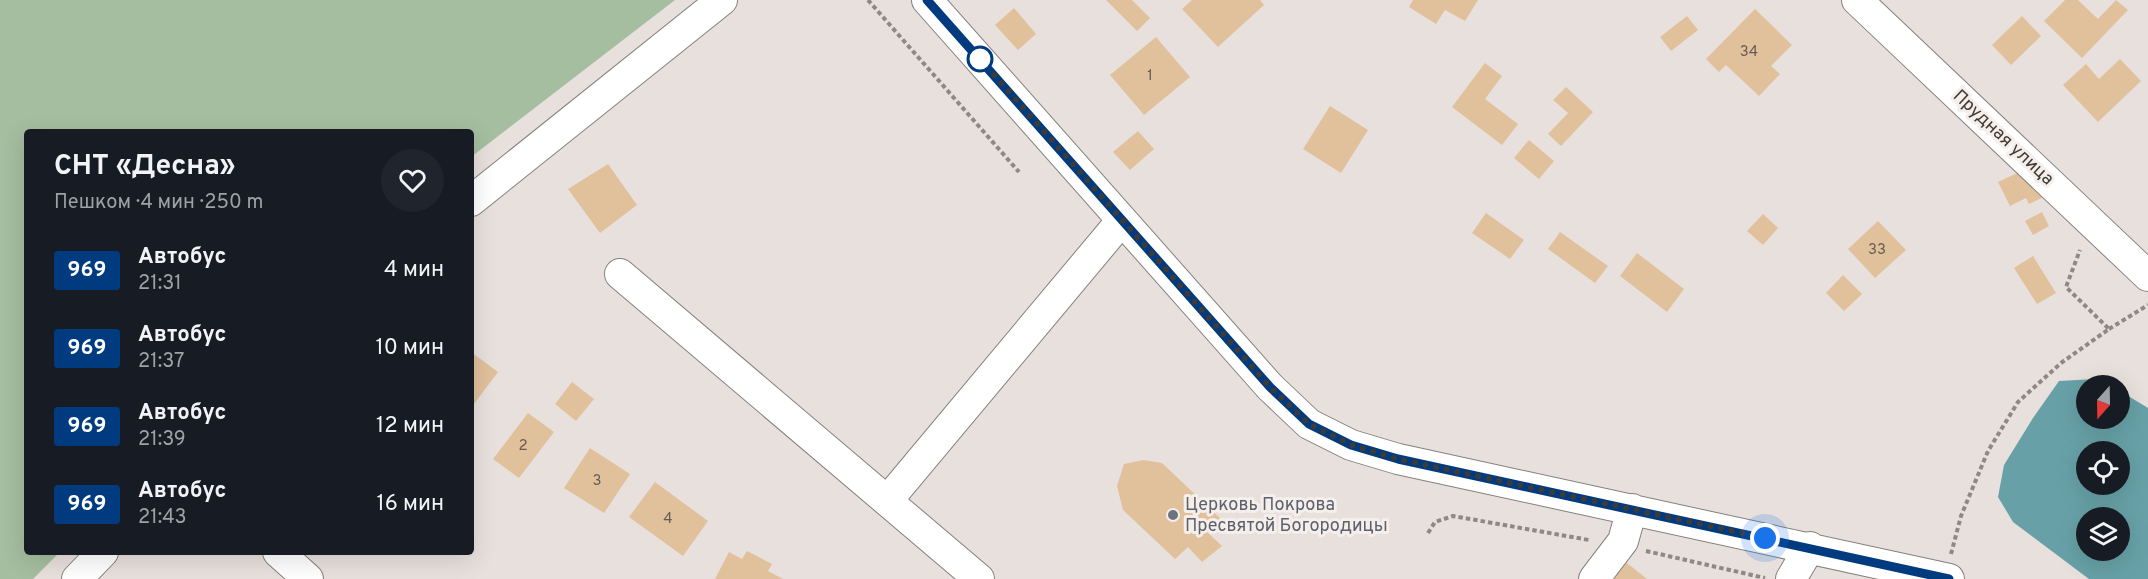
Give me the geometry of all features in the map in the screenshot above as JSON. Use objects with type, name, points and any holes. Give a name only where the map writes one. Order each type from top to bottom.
[{"type":"street","points":[[474,199],[722,0]]},
{"type":"street","points":[[927,0],[1270,387],[1309,424],[1351,445],[1398,459],[1810,547],[1950,568]]},
{"type":"street","name":"Прудная улица","points":[[1857,0],[2148,276]]},
{"type":"street","points":[[887,501],[1122,220]]},
{"type":"street","points":[[620,274],[979,579]]},
{"type":"street","points":[[1594,579],[1623,541],[1632,509]]},
{"type":"street","points":[[1791,579],[1810,547]]},
{"type":"street","points":[[76,579],[100,555]]},
{"type":"street","points":[[281,555],[308,579]]},
{"type":"path","points":[[868,0],[1019,172]]},
{"type":"path","points":[[2091,221],[2066,287],[2109,329]]},
{"type":"path","points":[[1950,568],[1961,516],[1988,451],[2018,402],[2061,363],[2148,304]]},
{"type":"green space","points":[[0,0],[675,0],[474,155],[474,129],[24,129],[24,555],[57,555],[33,579],[0,579]]},
{"type":"water","points":[[2076,380],[2076,429],[2130,429],[2130,397],[2148,408],[2148,579],[2089,579],[2013,522],[1998,497],[2004,465],[2059,381]]},
{"type":"building","points":[[1106,0],[1132,0],[1150,18],[1137,31]]},
{"type":"building","points":[[1192,0],[1260,0],[1264,5],[1218,47],[1182,9]]},
{"type":"building","points":[[1413,0],[1478,0],[1465,21],[1445,10],[1436,24],[1409,7]]},
{"type":"building","points":[[2065,0],[2078,0],[2098,19],[2116,0],[2128,10],[2082,58],[2044,21]]},
{"type":"building","points":[[1014,8],[1036,34],[1018,50],[995,25]]},
{"type":"building","points":[[1755,9],[1792,45],[1771,66],[1780,74],[1759,96],[1726,65],[1719,72],[1706,59]]},
{"type":"building","points":[[1687,16],[1698,30],[1671,51],[1660,37]]},
{"type":"building","points":[[2022,16],[2041,36],[2011,65],[1992,45]]},
{"type":"building","points":[[1156,37],[1190,77],[1144,115],[1110,75]]},
{"type":"building","points":[[2120,59],[2141,81],[2098,122],[2063,85],[2086,64],[2099,79]]},
{"type":"building","points":[[1485,63],[1502,76],[1485,99],[1518,124],[1502,145],[1452,107]]},
{"type":"building","points":[[1566,87],[1593,112],[1561,146],[1548,134],[1568,113],[1553,100]]},
{"type":"building","points":[[1330,106],[1368,130],[1341,173],[1303,149]]},
{"type":"building","points":[[1138,131],[1154,149],[1130,170],[1113,152]]},
{"type":"building","points":[[1529,140],[1554,161],[1539,179],[1514,158]]},
{"type":"building","points":[[608,164],[637,205],[600,233],[568,189]]},
{"type":"building","points":[[2030,167],[2044,197],[2029,204],[2026,198],[2010,206],[1998,182]]},
{"type":"building","points":[[2042,212],[2049,226],[2033,235],[2025,221]]},
{"type":"building","points":[[1486,213],[1524,240],[1510,259],[1472,233]]},
{"type":"building","points":[[1763,214],[1778,228],[1763,245],[1747,231]]},
{"type":"building","points":[[1878,221],[1906,250],[1875,278],[1848,249]]},
{"type":"building","points":[[1560,232],[1608,266],[1595,283],[1548,249]]},
{"type":"building","points":[[1637,253],[1684,289],[1667,312],[1620,276]]},
{"type":"building","points":[[2033,256],[2056,293],[2037,304],[2014,268]]},
{"type":"building","points":[[1843,275],[1862,294],[1844,311],[1826,293]]},
{"type":"building","points":[[474,354],[498,372],[474,404]]},
{"type":"building","points":[[572,382],[594,399],[576,421],[555,404]]},
{"type":"building","points":[[528,413],[554,432],[519,478],[493,459]]},
{"type":"building","points":[[590,448],[630,474],[604,513],[564,488]]},
{"type":"building","name":"Церковь Покрова Пресвятой Богородицы","points":[[1143,460],[1162,463],[1222,520],[1207,532],[1222,546],[1202,562],[1188,547],[1175,559],[1123,510],[1117,486],[1124,464]]},
{"type":"building","points":[[655,482],[708,521],[683,556],[629,517]]},
{"type":"building","points":[[747,551],[772,564],[768,571],[783,579],[715,579],[729,552],[742,559]]},
{"type":"building","points":[[1622,560],[1632,567],[1647,579],[1607,579]]},
{"type":"bus line","name":"969","points":[[927,0],[1270,387],[1309,424],[1351,445],[1398,459],[1949,579]]},
{"type":"place","name":"Церковь Покрова Пресвятой Богородицы","points":[[1173,515]]},
{"type":"route","points":[[980,59],[1270,387],[1309,424],[1351,445],[1398,459],[1765,538]]}]
